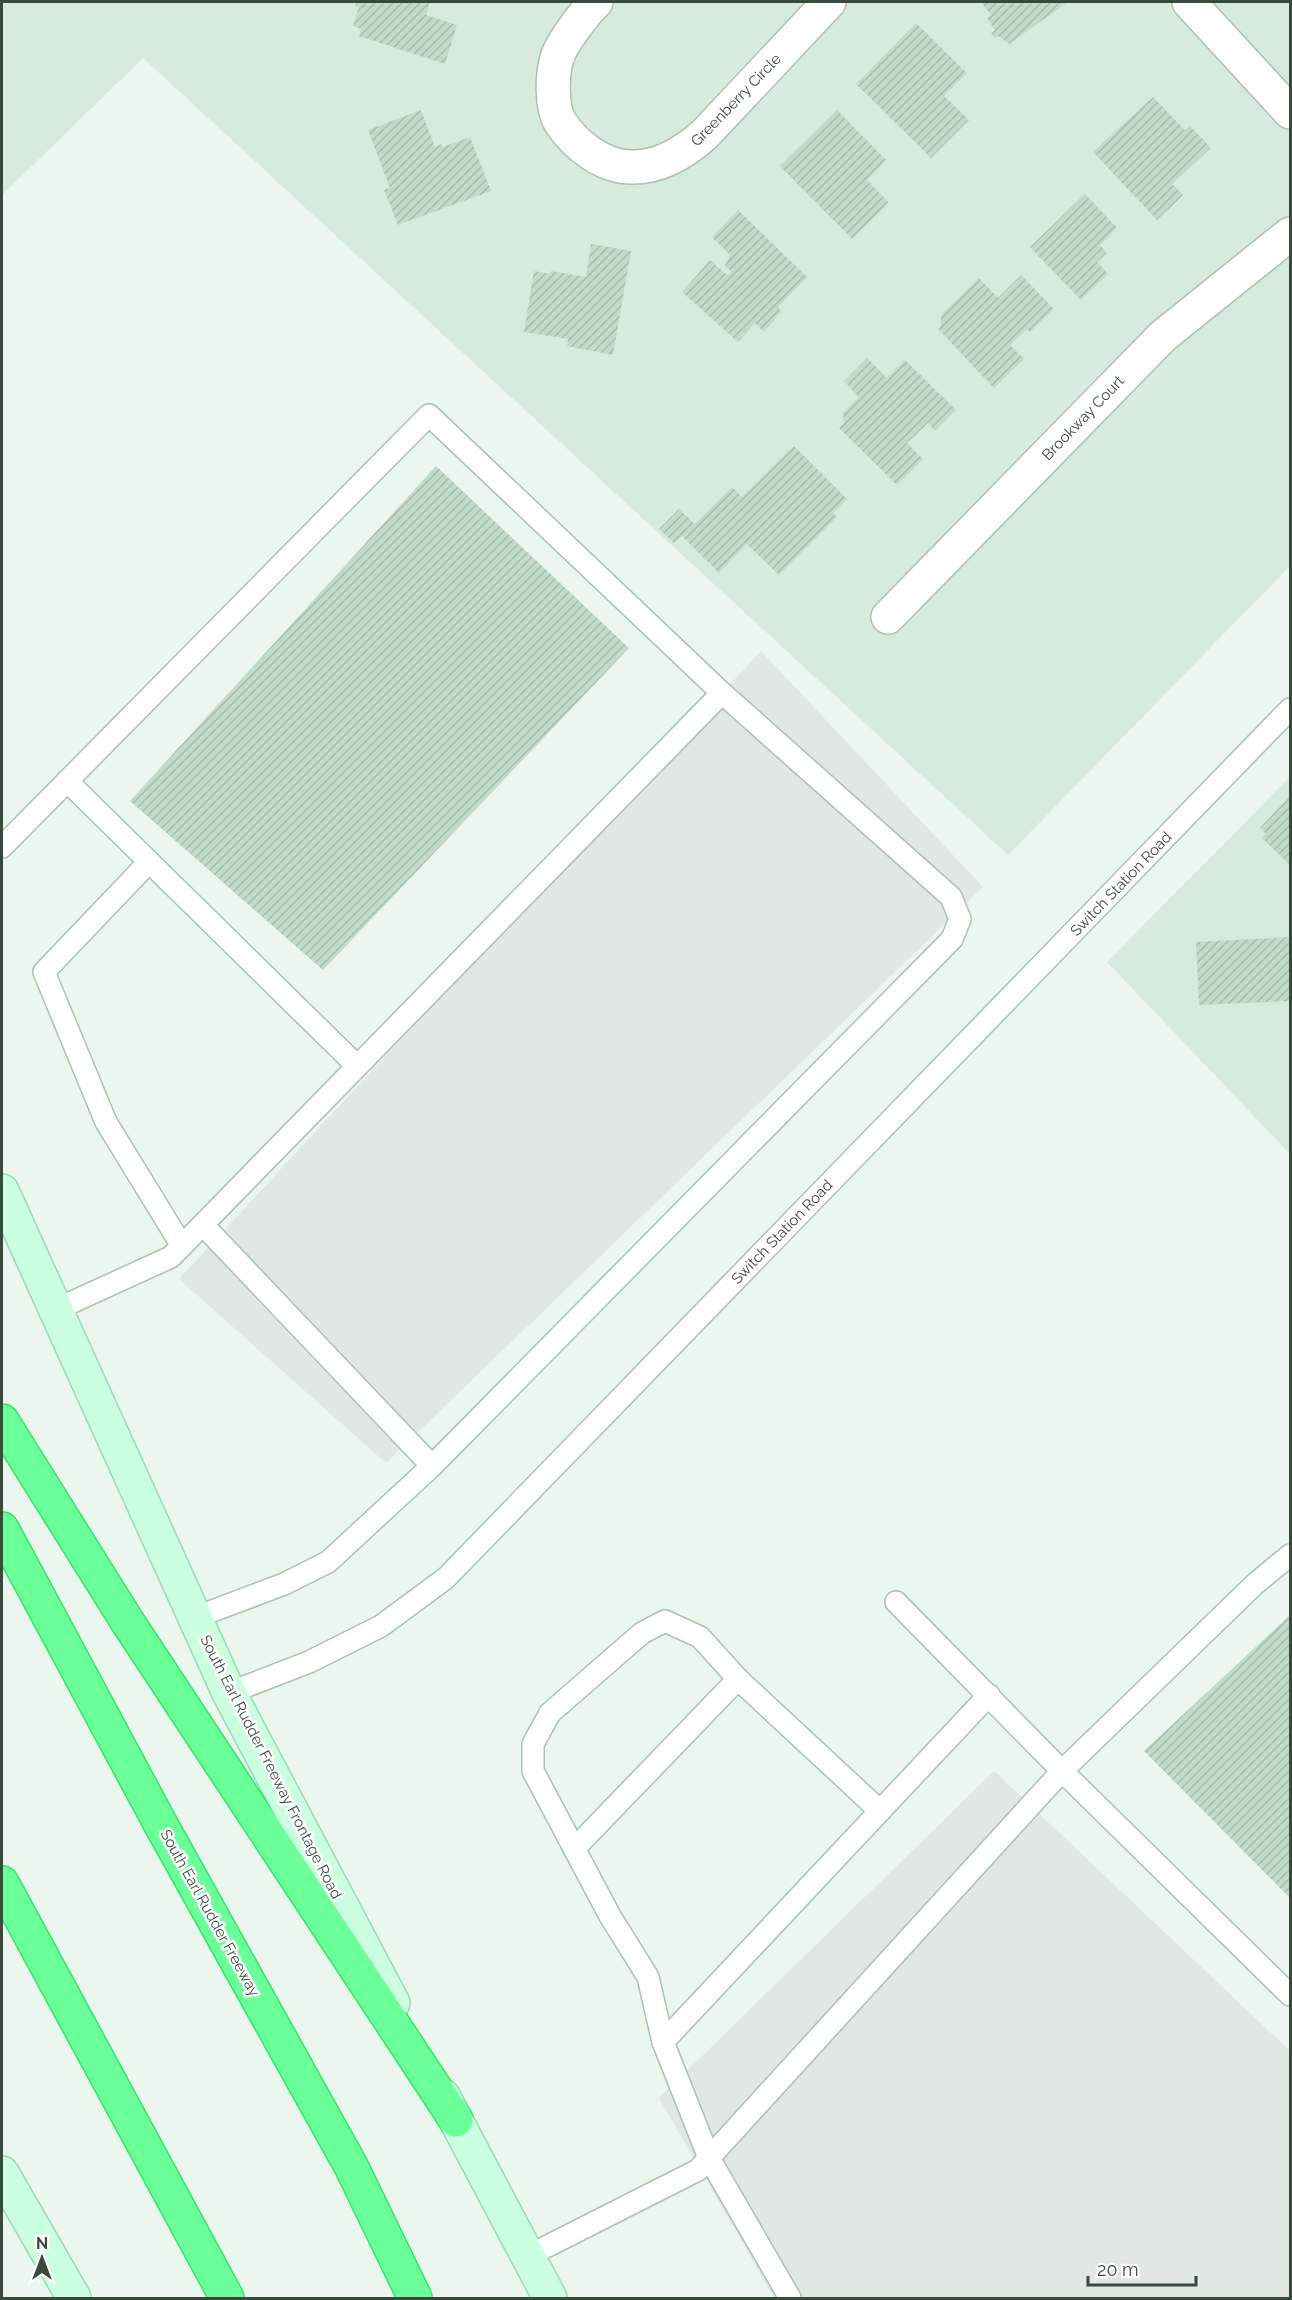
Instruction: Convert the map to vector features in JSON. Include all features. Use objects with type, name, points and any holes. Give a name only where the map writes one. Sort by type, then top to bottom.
[{"type":"highway","points":[[2,1421],[127,1621],[456,2120]]},
{"type":"highway","name":"South Earl Rudder Freeway","points":[[2,1529],[160,1822],[351,2166],[415,2298]]},
{"type":"highway","points":[[2,1883],[226,2298]]},
{"type":"main road","name":"South Earl Rudder Freeway Frontage Road","points":[[2,1191],[229,1693],[550,2298]]},
{"type":"main road","points":[[2,2173],[74,2298]]},
{"type":"street","name":"Greenberry Circle","points":[[596,2],[585,12],[557,56],[552,87],[559,120],[582,148],[604,161],[632,167],[662,162],[686,151],[705,134],[829,2]]},
{"type":"street","points":[[1189,2],[1290,112]]},
{"type":"street","name":"Brookway Court","points":[[888,617],[1163,336],[1290,234]]},
{"type":"lane","points":[[2,847],[429,415],[722,693],[951,897],[960,919],[952,939],[432,1466],[328,1562],[284,1584],[194,1618]]},
{"type":"lane","points":[[55,1310],[171,1257],[722,693]]},
{"type":"lane","name":"Switch Station Road","points":[[229,1693],[309,1662],[381,1626],[446,1578],[1290,709]]},
{"type":"lane","points":[[67,781],[357,1066]]},
{"type":"lane","points":[[149,862],[44,972],[106,1122],[182,1246]]},
{"type":"lane","points":[[202,1225],[432,1466]]},
{"type":"lane","points":[[528,2256],[698,2170],[1062,1771],[1256,1584],[1290,1555]]},
{"type":"lane","points":[[896,1602],[1062,1771],[1290,1995]]},
{"type":"lane","points":[[790,2298],[709,2158],[663,2042],[648,1977],[610,1916],[533,1771],[533,1744],[550,1713],[642,1633],[665,1621],[700,1637],[738,1679],[880,1811]]},
{"type":"lane","points":[[574,1849],[738,1679]]},
{"type":"lane","points":[[663,2042],[989,1695]]},
{"type":"shaded area","points":[[2,2],[1290,2],[1290,566],[1008,855],[143,58],[2,195]]},
{"type":"shaded area","points":[[761,651],[983,887],[386,1463],[179,1279]]},
{"type":"shaded area","points":[[1290,777],[1290,1154],[1107,962]]},
{"type":"shaded area","points":[[994,1771],[1290,2051],[1290,2298],[774,2298],[659,2098]]},
{"type":"building","points":[[356,2],[430,2],[426,15],[457,25],[445,64],[359,36],[361,29],[353,26],[359,7],[355,6]]},
{"type":"building","points":[[981,2],[1068,2],[1009,44],[998,36],[995,38],[991,33],[995,30],[987,18],[991,15]]},
{"type":"building","points":[[916,23],[967,73],[944,96],[969,120],[931,158],[856,84]]},
{"type":"building","points":[[1153,97],[1185,130],[1190,126],[1211,148],[1172,184],[1183,195],[1157,220],[1093,152]]},
{"type":"building","points":[[421,110],[435,147],[441,144],[443,147],[470,137],[491,191],[398,225],[384,190],[390,188],[368,130]]},
{"type":"building","points":[[837,110],[886,160],[867,180],[889,203],[852,239],[780,166]]},
{"type":"building","points":[[1085,194],[1117,228],[1100,245],[1107,253],[1097,262],[1108,274],[1081,300],[1030,247]]},
{"type":"building","points":[[738,210],[807,277],[778,307],[781,312],[764,332],[755,323],[738,342],[682,292],[710,260],[727,275],[731,271],[725,266],[730,255],[712,237]]},
{"type":"building","points":[[591,244],[631,251],[613,355],[567,346],[568,339],[524,332],[534,271],[550,274],[551,271],[586,277]]},
{"type":"building","points":[[1021,275],[1054,309],[1030,332],[1027,329],[1010,345],[1024,359],[994,388],[938,329],[941,326],[941,315],[979,278],[998,298]]},
{"type":"building","points":[[867,358],[887,378],[905,360],[956,410],[935,431],[928,423],[907,443],[923,459],[897,485],[839,428],[844,423],[843,413],[859,397],[844,381]]},
{"type":"building","points":[[794,446],[847,499],[833,513],[837,517],[779,575],[747,544],[719,573],[682,536],[674,543],[659,529],[679,509],[695,524],[732,487],[742,497]]},
{"type":"building","points":[[436,466],[629,648],[323,970],[130,801]]},
{"type":"building","points":[[1290,796],[1290,865],[1262,838],[1266,834],[1260,828]]},
{"type":"building","points":[[1290,937],[1290,1001],[1199,1005],[1196,942]]},
{"type":"building","points":[[1290,1615],[1290,1898],[1144,1751]]}]
